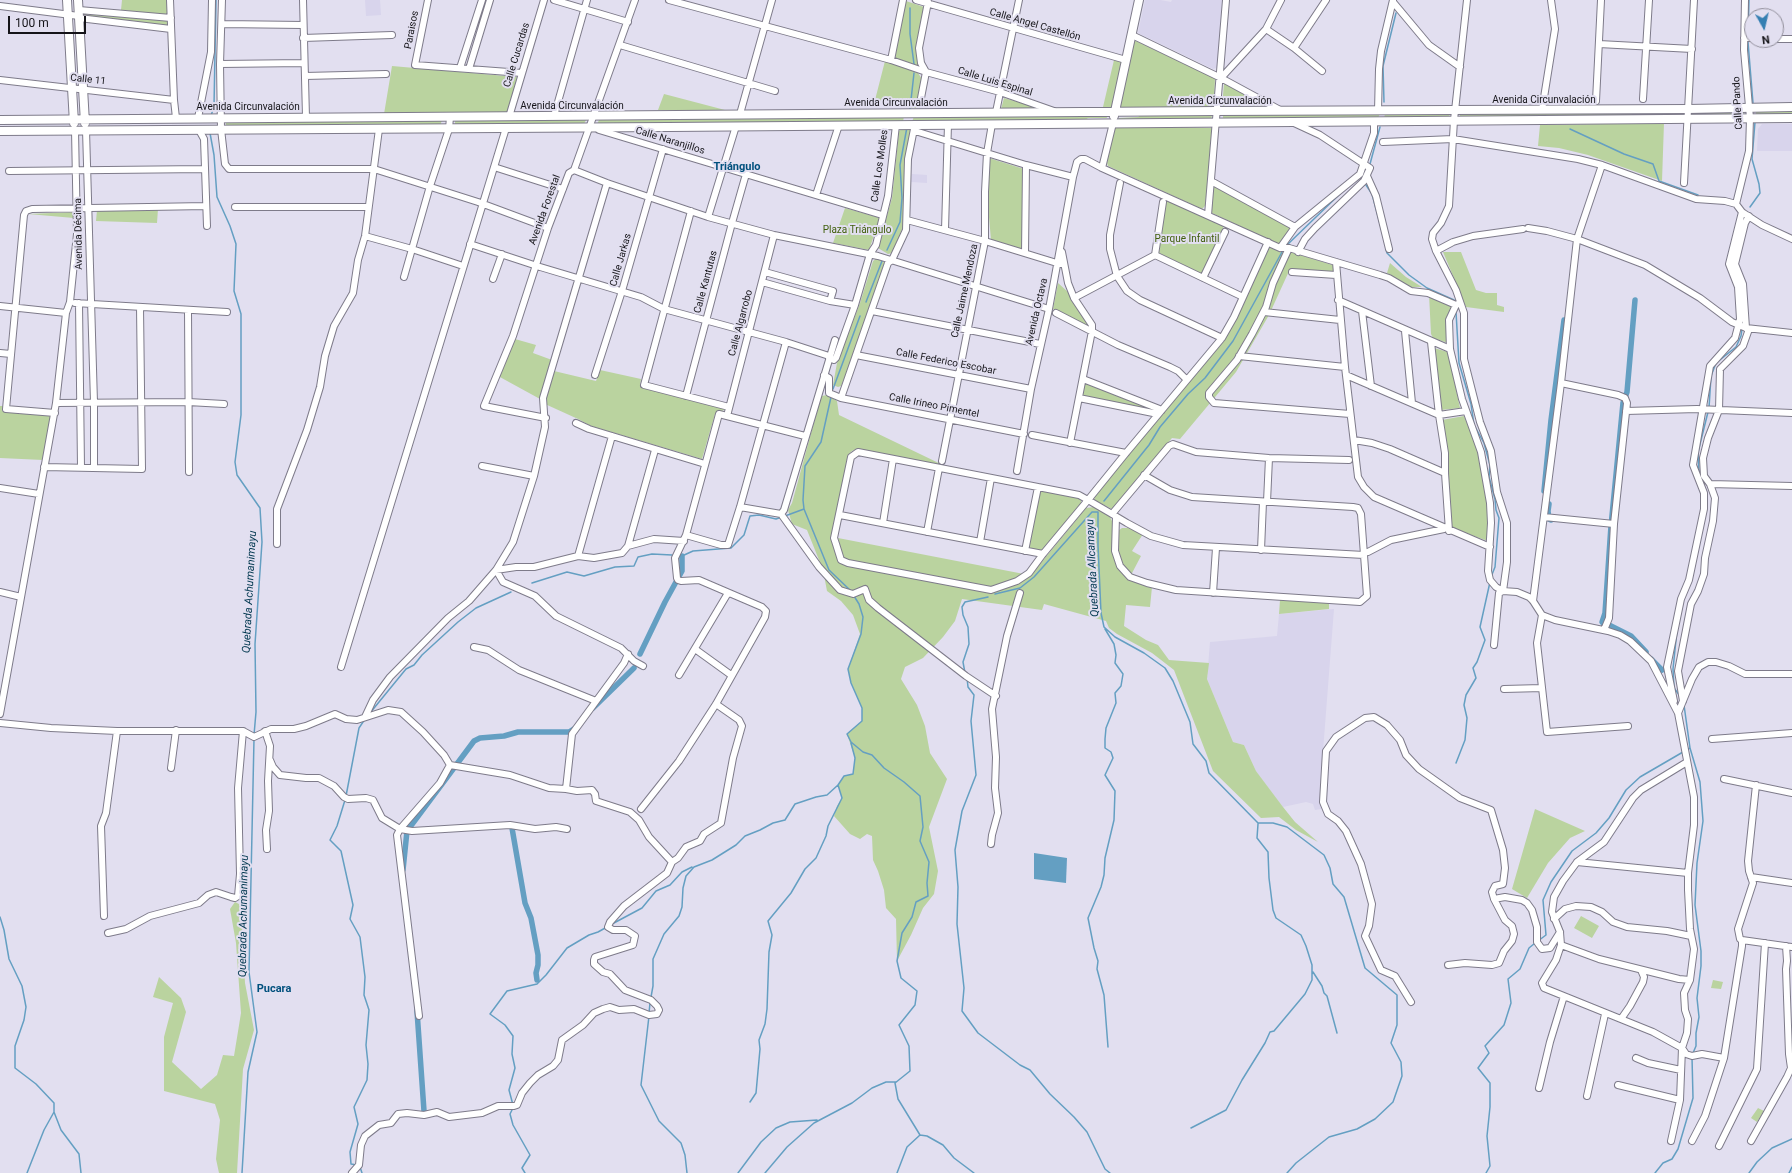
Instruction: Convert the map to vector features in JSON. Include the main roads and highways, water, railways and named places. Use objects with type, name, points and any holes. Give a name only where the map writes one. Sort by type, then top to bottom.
[{"type":"main road","name":"Avenida Décima","points":[[67,0],[75,130]]},
{"type":"main road","name":"Avenida Décima","points":[[78,0],[84,90],[84,119],[86,130]]},
{"type":"main road","points":[[1113,123],[1139,0]]},
{"type":"main road","name":"Avenida Circunvalación","points":[[0,120],[217,117],[509,117],[594,115],[1542,110],[1792,107]]},
{"type":"main road","name":"Avenida Circunvalación","points":[[0,131],[449,129],[839,125],[914,126],[948,124],[1374,122],[1454,120],[1688,120],[1792,118]]},
{"type":"water","points":[[1034,853],[1067,858],[1066,883],[1034,879]]},
{"type":"waterway","name":"Quebrada Achumanimayu","points":[[211,116],[214,106],[216,0]]},
{"type":"waterway","points":[[1749,0],[1749,8]]},
{"type":"waterway","points":[[910,8],[910,34],[914,64]]},
{"type":"waterway","name":"Quebrada Allcamayu","points":[[1384,102],[1383,66],[1396,13]]},
{"type":"waterway","points":[[1748,48],[1753,103]]},
{"type":"waterway","points":[[910,109],[914,73]]},
{"type":"waterway","points":[[1750,207],[1760,193],[1752,159],[1755,122]]},
{"type":"waterway","points":[[887,250],[900,222],[902,198],[900,165],[907,127]]},
{"type":"waterway","name":"Quebrada Allcamayu","points":[[1370,164],[1380,127]]},
{"type":"waterway","points":[[1570,129],[1624,154],[1653,164],[1659,181],[1698,195]]},
{"type":"waterway","name":"Quebrada Achumanimayu","points":[[210,133],[214,155],[217,197],[236,244],[234,291],[241,314],[241,415],[235,462],[237,475],[260,508],[262,542],[255,644],[256,712],[254,735]]},
{"type":"waterway","points":[[1366,185],[1372,194],[1382,231]]},
{"type":"waterway","name":"Quebrada Allcamayu","points":[[1288,244],[1343,191]]},
{"type":"waterway","points":[[1386,249],[1387,253],[1409,275],[1427,288],[1454,300],[1455,303]]},
{"type":"waterway","name":"Quebrada Allcamayu","points":[[1104,501],[1149,445],[1160,427],[1188,394],[1205,378],[1233,341],[1282,252]]},
{"type":"waterway","points":[[866,302],[882,261]]},
{"type":"waterway","points":[[1603,623],[1623,403],[1627,392],[1635,300]]},
{"type":"waterway","points":[[1456,312],[1459,363],[1471,404],[1474,425],[1484,443],[1490,465],[1489,477],[1499,518],[1495,567],[1491,577]]},
{"type":"waterway","points":[[833,389],[860,316]]},
{"type":"waterway","points":[[1544,491],[1551,420],[1564,320]]},
{"type":"waterway","points":[[1709,408],[1711,376],[1716,363],[1736,347],[1741,336],[1742,329]]},
{"type":"waterway","points":[[831,397],[821,442],[805,466],[803,500],[804,509],[829,570],[851,591]]},
{"type":"waterway","points":[[1699,473],[1698,452],[1708,412]]},
{"type":"waterway","points":[[1706,491],[1707,507]]},
{"type":"waterway","points":[[1549,504],[1548,511],[1549,519],[1551,520]]},
{"type":"waterway","points":[[785,516],[804,509]]},
{"type":"waterway","name":"Quebrada Allcamayu","points":[[995,594],[1020,588],[1034,577],[1092,512],[1098,512],[1101,613],[1104,627],[1115,637],[1144,653],[1165,668],[1173,681],[1190,722],[1193,744],[1206,761],[1209,773],[1258,823],[1273,823],[1287,827],[1324,855],[1330,868],[1333,884],[1344,897],[1365,968],[1397,995],[1397,1025],[1391,1043],[1401,1062],[1402,1076],[1393,1102],[1375,1119],[1357,1129],[1329,1137],[1296,1163],[1287,1173]]},
{"type":"waterway","points":[[682,556],[693,551],[731,548],[744,535],[750,516],[759,515],[776,519],[782,517]]},
{"type":"waterway","points":[[532,583],[567,572],[584,576],[615,567],[634,566],[638,557],[652,554],[672,555]]},
{"type":"waterway","points":[[640,654],[682,571],[682,556]]},
{"type":"waterway","points":[[1456,763],[1465,740],[1467,718],[1464,705],[1466,695],[1476,678],[1473,668],[1477,662],[1485,640],[1480,627],[1490,582]]},
{"type":"waterway","points":[[370,713],[406,669],[414,665],[422,655],[458,622],[476,608],[511,592]]},
{"type":"waterway","points":[[854,596],[859,604],[863,617],[861,634],[848,669],[851,683],[862,708],[862,721],[847,734],[851,742],[863,752],[872,755],[884,768],[904,782],[920,796],[923,827],[920,841],[929,862],[927,883],[928,896],[916,902],[912,917],[902,933],[897,961],[901,978],[917,991],[915,1005],[899,1025],[909,1046],[910,1071],[895,1083],[898,1099],[920,1135],[907,1147],[897,1173]]},
{"type":"waterway","points":[[965,673],[963,662],[969,644],[968,627],[963,615],[962,607],[965,602],[988,597]]},
{"type":"waterway","points":[[1609,625],[1631,636],[1646,652]]},
{"type":"waterway","points":[[1105,629],[1114,644],[1116,655],[1115,663],[1123,674],[1121,686],[1115,693],[1116,703],[1106,728],[1105,739],[1105,748],[1111,752],[1113,758],[1105,775],[1115,791],[1114,820],[1105,858],[1104,875],[1101,887],[1088,918],[1098,961],[1097,969],[1104,995],[1108,1047]]},
{"type":"waterway","points":[[1677,630],[1673,669],[1674,688],[1680,696]]},
{"type":"waterway","points":[[1651,659],[1662,670]]},
{"type":"waterway","points":[[593,708],[634,668]]},
{"type":"waterway","points":[[967,678],[968,687],[974,695],[971,721],[976,775],[962,811],[955,850],[958,887],[957,924],[964,988],[962,1011],[978,1033],[1020,1065],[1030,1070],[1050,1094],[1074,1117],[1087,1132],[1105,1169],[1110,1173]]},
{"type":"waterway","points":[[1684,705],[1690,748],[1688,749]]},
{"type":"waterway","points":[[346,796],[359,728],[365,719]]},
{"type":"waterway","points":[[403,870],[407,831],[474,741],[480,738],[504,736],[518,732],[569,732],[577,727]]},
{"type":"waterway","name":"Quebrada Achumanimayu","points":[[242,1173],[248,1072],[257,1032],[249,972],[254,739]]},
{"type":"waterway","points":[[651,997],[653,986],[653,959],[664,934],[679,916],[682,907],[683,888],[686,876],[694,867],[712,860],[736,845],[745,836],[773,823],[785,820],[795,804],[827,795],[838,785],[844,776],[853,774],[855,758],[851,743]]},
{"type":"waterway","points":[[1690,748],[1700,782],[1703,821],[1697,863],[1695,905],[1701,951],[1701,966],[1697,998],[1699,1017],[1696,1033],[1696,1046],[1693,1053]]},
{"type":"waterway","points":[[1538,941],[1546,935],[1543,900],[1551,882],[1572,851],[1596,833],[1609,818],[1626,790],[1640,777],[1683,752]]},
{"type":"waterway","points":[[750,1102],[756,1093],[760,1049],[759,1040],[765,1024],[767,1009],[769,952],[772,935],[768,921],[791,893],[805,869],[816,858],[826,836],[828,826],[842,798],[838,785]]},
{"type":"waterway","points":[[345,800],[337,826],[330,840],[341,851],[353,905],[350,919],[360,937],[365,977],[364,995],[369,1010],[366,1045],[368,1064],[367,1080],[354,1107],[358,1124],[350,1152],[351,1164],[357,1165]]},
{"type":"waterway","points":[[1191,1128],[1226,1110],[1270,1032],[1274,1031],[1305,994],[1312,980],[1312,965],[1301,935],[1276,918],[1273,910],[1269,878],[1268,852],[1257,838],[1258,824]]},
{"type":"waterway","points":[[512,828],[525,903],[531,918],[538,955],[536,973],[537,980]]},
{"type":"waterway","points":[[612,924],[642,908],[656,891],[670,885],[682,872],[692,867]]},
{"type":"waterway","points":[[0,917],[9,959],[22,986],[26,1007],[24,1020],[15,1046],[15,1068],[36,1084],[54,1103],[54,1112],[61,1130],[79,1154],[81,1173]]},
{"type":"waterway","points":[[513,1105],[509,1090],[515,1068],[512,1054],[513,1036],[505,1025],[490,1014],[507,991],[537,984],[567,948],[589,935],[607,927]]},
{"type":"waterway","points":[[1486,1173],[1490,1166],[1487,1136],[1490,1107],[1490,1083],[1478,1068],[1489,1053],[1485,1046],[1504,1025],[1511,1003],[1508,979],[1520,969],[1529,948],[1535,943]]},
{"type":"waterway","points":[[1313,972],[1327,996],[1337,1033]]},
{"type":"waterway","points":[[649,1013],[650,1003]]},
{"type":"waterway","points":[[417,1011],[424,1111]]},
{"type":"waterway","points":[[649,1016],[641,1085],[659,1121],[681,1143],[685,1155],[687,1173]]},
{"type":"waterway","points":[[1655,1173],[1663,1163],[1672,1159],[1678,1149],[1693,1098],[1692,1057]]},
{"type":"waterway","points":[[765,1173],[787,1147],[814,1123],[852,1103],[872,1088],[886,1082],[896,1082]]},
{"type":"waterway","points":[[513,1108],[510,1114],[513,1125],[530,1155],[522,1168],[525,1173]]},
{"type":"waterway","points":[[27,1173],[44,1130],[54,1112]]},
{"type":"waterway","points":[[738,1173],[761,1142],[776,1128],[790,1122],[817,1120]]},
{"type":"waterway","points":[[920,1135],[927,1136],[943,1145],[954,1158],[974,1173]]},
{"type":"waterway","points":[[1749,1173],[1757,1162],[1772,1148],[1792,1139]]},
{"type":"waterway","points":[[360,1167],[362,1173]]},
{"type":"waterway","points":[[1789,1173],[1792,1167]]},
{"type":"district","name":"Triángulo","points":[[737,167]]},
{"type":"district","name":"Pucara","points":[[274,989]]},
{"type":"park label","name":"Plaza Triángulo","points":[[857,230]]},
{"type":"park label","name":"Parque Infantil","points":[[1187,239]]}]
